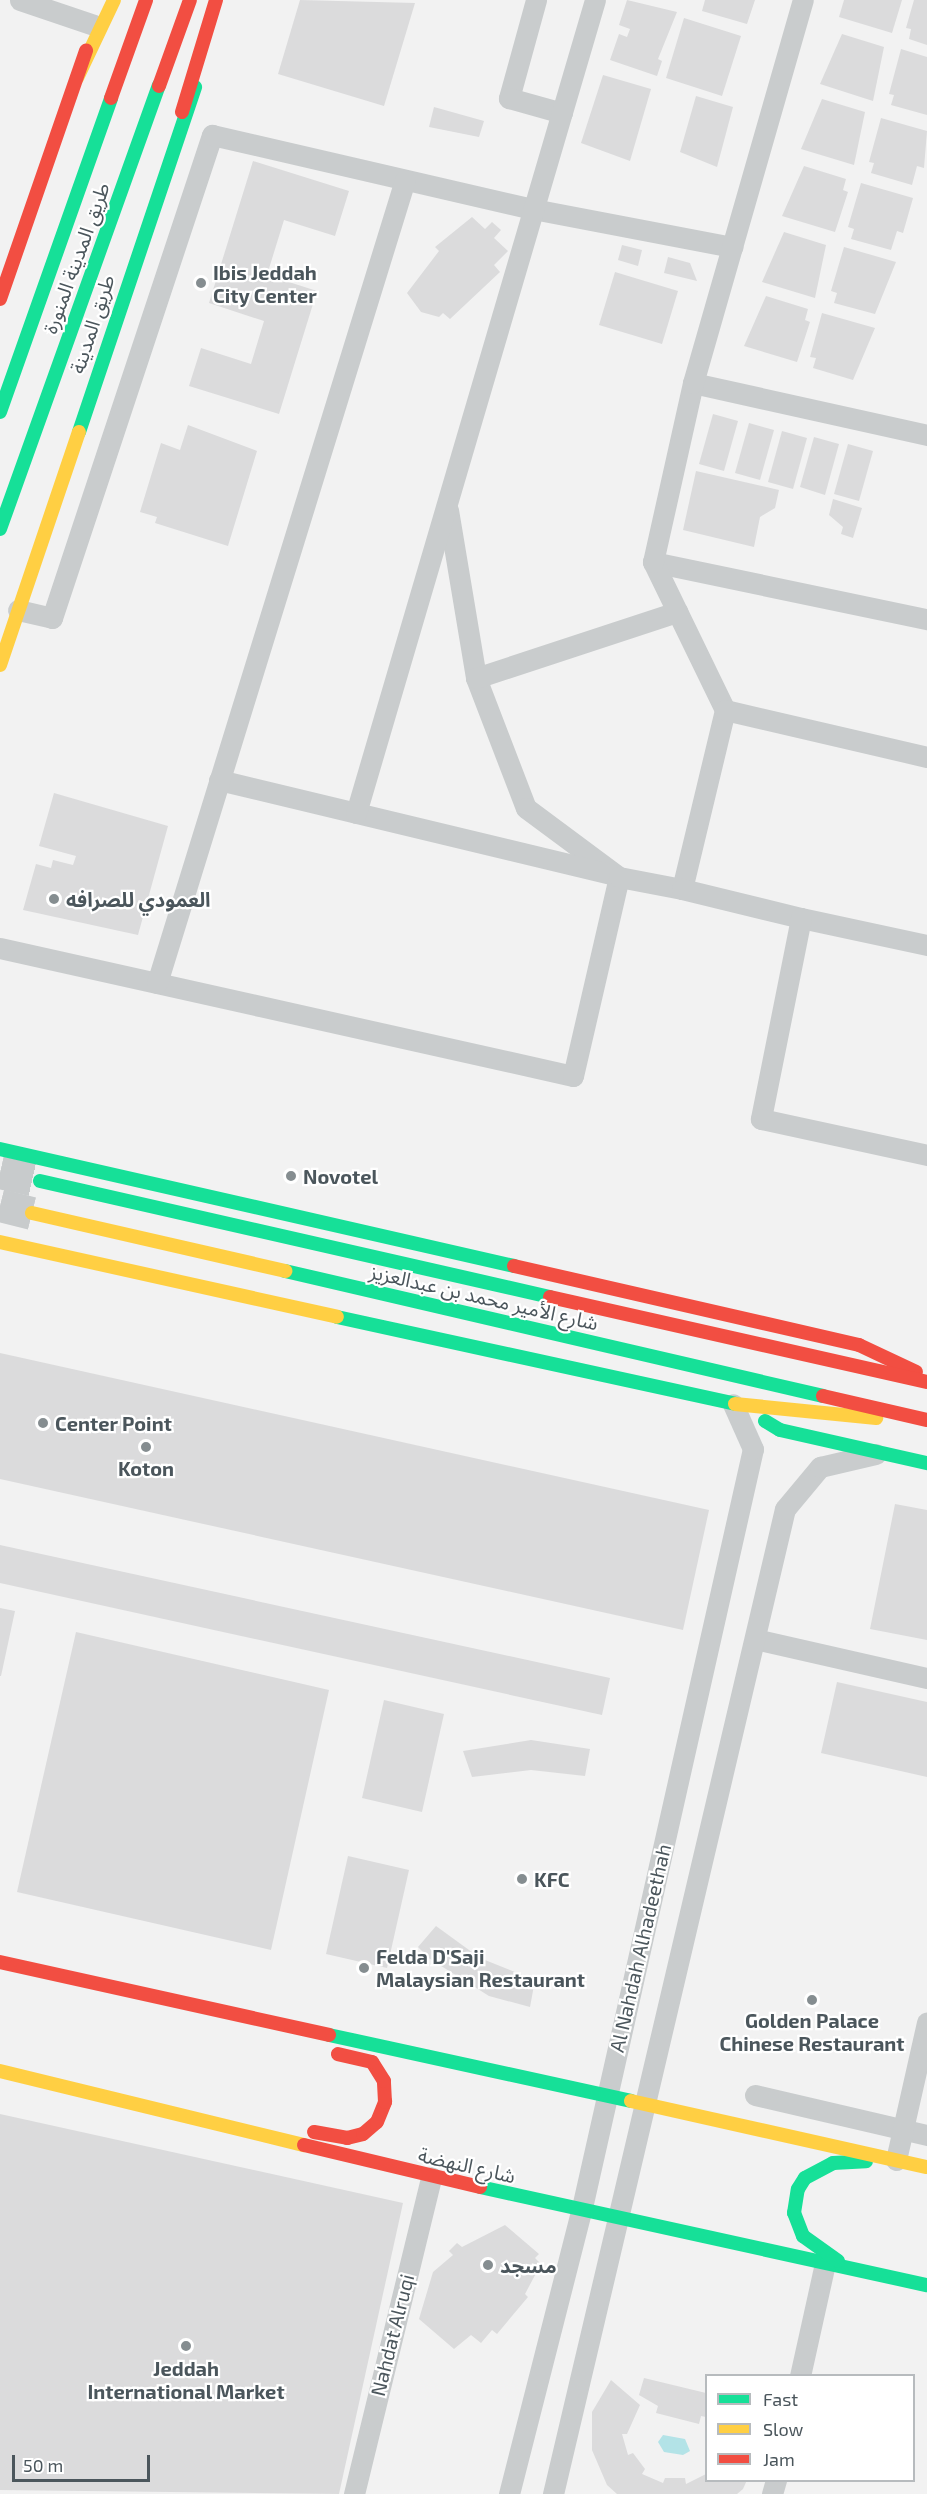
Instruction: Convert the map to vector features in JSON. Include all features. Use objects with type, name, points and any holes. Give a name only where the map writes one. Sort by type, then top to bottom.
[{"type":"main road","points":[[0,299],[103,0]]},
{"type":"main road","points":[[77,78],[114,0]]},
{"type":"main road","name":"طريق المدينة المنورة","points":[[0,412],[146,0]]},
{"type":"main road","name":"طريق المدينة المنورة","points":[[0,529],[190,0]]},
{"type":"main road","points":[[183,112],[216,0]]},
{"type":"main road","name":"طريق المدينة","points":[[0,665],[183,112],[232,0]]},
{"type":"main road","points":[[2,1151],[859,1345],[927,1377]]},
{"type":"main road","name":"شارع الأمير محمد بن عبدالعزيز","points":[[40,1181],[927,1382]]},
{"type":"main road","name":"شارع الأمير محمد بن عبدالعزيز","points":[[32,1213],[927,1421]]},
{"type":"main road","points":[[0,1238],[15,1246]]},
{"type":"main road","points":[[0,1242],[733,1404],[927,1421]]},
{"type":"main road","points":[[733,1404],[780,1430],[927,1463]]},
{"type":"main road","points":[[3,1963],[607,2096],[645,2114],[927,2167]]},
{"type":"main road","points":[[140,2107],[184,2106],[347,2139],[377,2122],[385,2102],[384,2081],[372,2062],[251,2031],[163,1999]]},
{"type":"main road","name":"شارع النهضة","points":[[0,2071],[140,2107],[581,2212],[623,2213],[825,2263],[927,2285]]},
{"type":"main road","points":[[848,2268],[803,2236],[794,2213],[798,2189],[805,2178],[833,2163],[896,2160]]},
{"type":"street","points":[[20,0],[94,25]]},
{"type":"street","points":[[536,0],[509,98],[562,113]]},
{"type":"street","points":[[356,813],[595,0]]},
{"type":"street","points":[[682,889],[725,710],[653,562],[693,383],[803,0]]},
{"type":"street","points":[[18,610],[52,618],[212,135],[533,209],[732,247]]},
{"type":"street","points":[[157,983],[405,180]]},
{"type":"street","points":[[693,383],[927,435]]},
{"type":"street","points":[[447,504],[476,678],[526,808],[619,877]]},
{"type":"street","points":[[653,562],[927,619]]},
{"type":"street","points":[[476,678],[677,612]]},
{"type":"street","points":[[725,710],[927,757]]},
{"type":"street","points":[[219,780],[619,877],[682,889],[927,945]]},
{"type":"street","points":[[0,948],[573,1076],[619,877]]},
{"type":"street","points":[[801,918],[761,1119],[927,1155]]},
{"type":"street","name":"Al Nahdah Alhadeethah","points":[[509,2494],[581,2212],[753,1449],[733,1404]]},
{"type":"street","points":[[553,2494],[623,2213],[785,1509],[820,1467],[885,1453]]},
{"type":"street","points":[[755,1640],[927,1678]]},
{"type":"street","points":[[896,2160],[927,2022]]},
{"type":"street","points":[[755,2095],[927,2135]]},
{"type":"street","name":"Nahdat Alruqi","points":[[354,2494],[431,2177]]},
{"type":"street","points":[[800,2374],[825,2263]]},
{"type":"water","points":[[663,2435],[685,2439],[690,2451],[683,2455],[664,2452],[658,2442]]},
{"type":"building","points":[[300,0],[415,3],[384,106],[278,74]]},
{"type":"building","points":[[627,0],[677,12],[658,59],[662,61],[657,76],[610,60],[619,34],[627,37],[630,29],[619,25]]},
{"type":"building","points":[[705,0],[755,0],[747,24],[702,11]]},
{"type":"building","points":[[844,0],[902,0],[892,33],[839,17]]},
{"type":"building","points":[[914,0],[927,0],[927,45],[909,39],[911,29],[906,28]]},
{"type":"building","points":[[684,18],[741,36],[722,96],[666,78]]},
{"type":"building","points":[[842,34],[884,47],[873,101],[820,84]]},
{"type":"building","points":[[901,49],[927,57],[927,115],[891,105],[894,95],[889,94]]},
{"type":"building","points":[[603,75],[651,89],[630,161],[581,143]]},
{"type":"building","points":[[696,96],[733,107],[717,167],[680,152]]},
{"type":"building","points":[[822,99],[865,112],[854,165],[801,149]]},
{"type":"building","points":[[434,107],[484,121],[479,137],[429,127]]},
{"type":"building","points":[[881,118],[927,131],[924,168],[917,166],[912,185],[871,173],[874,163],[869,162]]},
{"type":"building","points":[[253,161],[349,191],[335,236],[284,220],[267,275],[317,291],[279,414],[189,386],[201,348],[251,364],[264,321],[209,303]]},
{"type":"building","points":[[804,166],[846,179],[843,190],[848,192],[835,232],[782,216]]},
{"type":"building","points":[[861,183],[913,198],[903,233],[897,231],[891,250],[851,239],[854,229],[848,227]]},
{"type":"building","points":[[472,217],[485,229],[492,222],[501,230],[494,238],[508,251],[494,265],[500,272],[450,319],[443,313],[439,317],[421,312],[407,293],[439,251],[435,247]]},
{"type":"building","points":[[784,232],[826,245],[815,298],[762,282]]},
{"type":"building","points":[[622,245],[642,250],[638,266],[618,260]]},
{"type":"building","points":[[844,247],[896,262],[875,314],[834,303],[837,293],[831,291]]},
{"type":"building","points":[[668,257],[690,263],[697,281],[664,273]]},
{"type":"building","points":[[615,272],[678,291],[662,344],[599,325]]},
{"type":"building","points":[[766,296],[808,309],[805,320],[810,322],[797,362],[744,346]]},
{"type":"building","points":[[822,313],[875,328],[853,380],[813,368],[816,358],[810,357]]},
{"type":"building","points":[[713,414],[738,421],[724,471],[699,464]]},
{"type":"building","points":[[749,423],[774,430],[760,480],[735,473]]},
{"type":"building","points":[[188,425],[257,451],[228,546],[155,523],[157,517],[140,512],[161,443],[180,450]]},
{"type":"building","points":[[782,431],[807,438],[793,489],[768,482]]},
{"type":"building","points":[[814,437],[839,444],[825,495],[800,487]]},
{"type":"building","points":[[848,444],[873,451],[859,501],[834,494]]},
{"type":"building","points":[[696,471],[779,490],[775,508],[760,517],[754,547],[683,530]]},
{"type":"building","points":[[833,499],[862,508],[853,538],[841,534],[843,527],[829,515]]},
{"type":"building","points":[[54,793],[168,826],[138,935],[23,910],[36,864],[51,868],[53,860],[73,865],[76,856],[39,846]]},
{"type":"building","points":[[0,1353],[709,1510],[683,1630],[0,1479]]},
{"type":"building","points":[[895,1504],[927,1510],[927,1640],[870,1629]]},
{"type":"building","points":[[0,1545],[610,1678],[602,1715],[0,1583]]},
{"type":"building","points":[[0,1608],[15,1611],[1,1676],[0,1676]]},
{"type":"building","points":[[76,1632],[329,1690],[271,1950],[17,1892]]},
{"type":"building","points":[[837,1682],[927,1702],[927,1777],[821,1753]]},
{"type":"building","points":[[384,1700],[444,1714],[422,1812],[362,1798]]},
{"type":"building","points":[[531,1740],[590,1749],[585,1776],[531,1770],[472,1777],[463,1751]]},
{"type":"building","points":[[348,1856],[409,1870],[387,1968],[326,1954]]},
{"type":"building","points":[[436,1926],[480,1958],[535,1980],[530,2007],[489,1996],[430,1959],[418,1947]]},
{"type":"building","name":"Jeddah International Market","points":[[0,2114],[403,2203],[339,2494],[0,2490]]},
{"type":"building","points":[[505,2225],[539,2254],[535,2258],[541,2264],[525,2294],[528,2297],[497,2334],[492,2330],[481,2343],[471,2335],[454,2349],[419,2319],[433,2272],[453,2255],[449,2251],[457,2243],[462,2247]]},
{"type":"building","points":[[644,2378],[705,2393],[705,2417],[701,2416],[699,2424],[656,2413],[658,2406],[639,2395]]},
{"type":"building","points":[[611,2380],[640,2405],[627,2434],[622,2434],[628,2455],[633,2453],[645,2469],[642,2474],[663,2483],[665,2478],[685,2478],[686,2484],[705,2474],[705,2482],[746,2482],[743,2489],[737,2494],[617,2494],[607,2485],[592,2450],[592,2412]]},
{"type":"tunnel","points":[[0,1172],[40,1181]]},
{"type":"tunnel","points":[[0,1205],[32,1213]]},
{"type":"traffic: fast","points":[[0,529],[159,86]]},
{"type":"traffic: fast","points":[[79,432],[195,87]]},
{"type":"traffic: fast","points":[[0,412],[111,98]]},
{"type":"traffic: fast","points":[[0,1149],[514,1266]]},
{"type":"traffic: fast","points":[[40,1181],[550,1297]]},
{"type":"traffic: fast","points":[[285,1271],[823,1396]]},
{"type":"traffic: fast","points":[[337,1317],[735,1404]]},
{"type":"traffic: fast","points":[[765,1421],[780,1430],[927,1463]]},
{"type":"traffic: fast","points":[[329,2035],[631,2101]]},
{"type":"traffic: fast","points":[[838,2261],[803,2236],[794,2213],[798,2189],[805,2178],[833,2163],[866,2161]]},
{"type":"traffic: fast","points":[[480,2187],[927,2285]]},
{"type":"traffic: slow","points":[[77,78],[114,0]]},
{"type":"traffic: slow","points":[[0,665],[79,432]]},
{"type":"traffic: slow","points":[[32,1213],[285,1271]]},
{"type":"traffic: slow","points":[[0,1242],[337,1317]]},
{"type":"traffic: slow","points":[[735,1404],[876,1418]]},
{"type":"traffic: slow","points":[[0,2071],[304,2145]]},
{"type":"traffic: slow","points":[[631,2101],[927,2167]]},
{"type":"traffic: jam","points":[[111,98],[146,0]]},
{"type":"traffic: jam","points":[[159,86],[190,0]]},
{"type":"traffic: jam","points":[[182,112],[216,0]]},
{"type":"traffic: jam","points":[[0,299],[86,50]]},
{"type":"traffic: jam","points":[[514,1266],[859,1345],[916,1372]]},
{"type":"traffic: jam","points":[[550,1297],[927,1382]]},
{"type":"traffic: jam","points":[[823,1396],[927,1420]]},
{"type":"traffic: jam","points":[[0,1962],[329,2035]]},
{"type":"traffic: jam","points":[[314,2132],[347,2138],[363,2134],[377,2122],[385,2102],[384,2081],[372,2062],[338,2054]]},
{"type":"traffic: jam","points":[[304,2145],[480,2187]]},
{"type":"place","name":"Ibis Jeddah City Center","points":[[201,283]]},
{"type":"place","name":"العمودي للصرافه","points":[[54,899]]},
{"type":"place","name":"Novotel","points":[[291,1176]]},
{"type":"place","name":"Center Point","points":[[43,1423]]},
{"type":"place","name":"Koton","points":[[146,1447]]},
{"type":"place","name":"KFC","points":[[522,1879]]},
{"type":"place","name":"Felda D'Saji Malaysian Restaurant","points":[[364,1968]]},
{"type":"place","name":"Golden Palace Chinese Restaurant","points":[[812,2000]]},
{"type":"place","name":"مسجد","points":[[488,2265]]},
{"type":"place","name":"Jeddah International Market","points":[[186,2346]]}]
